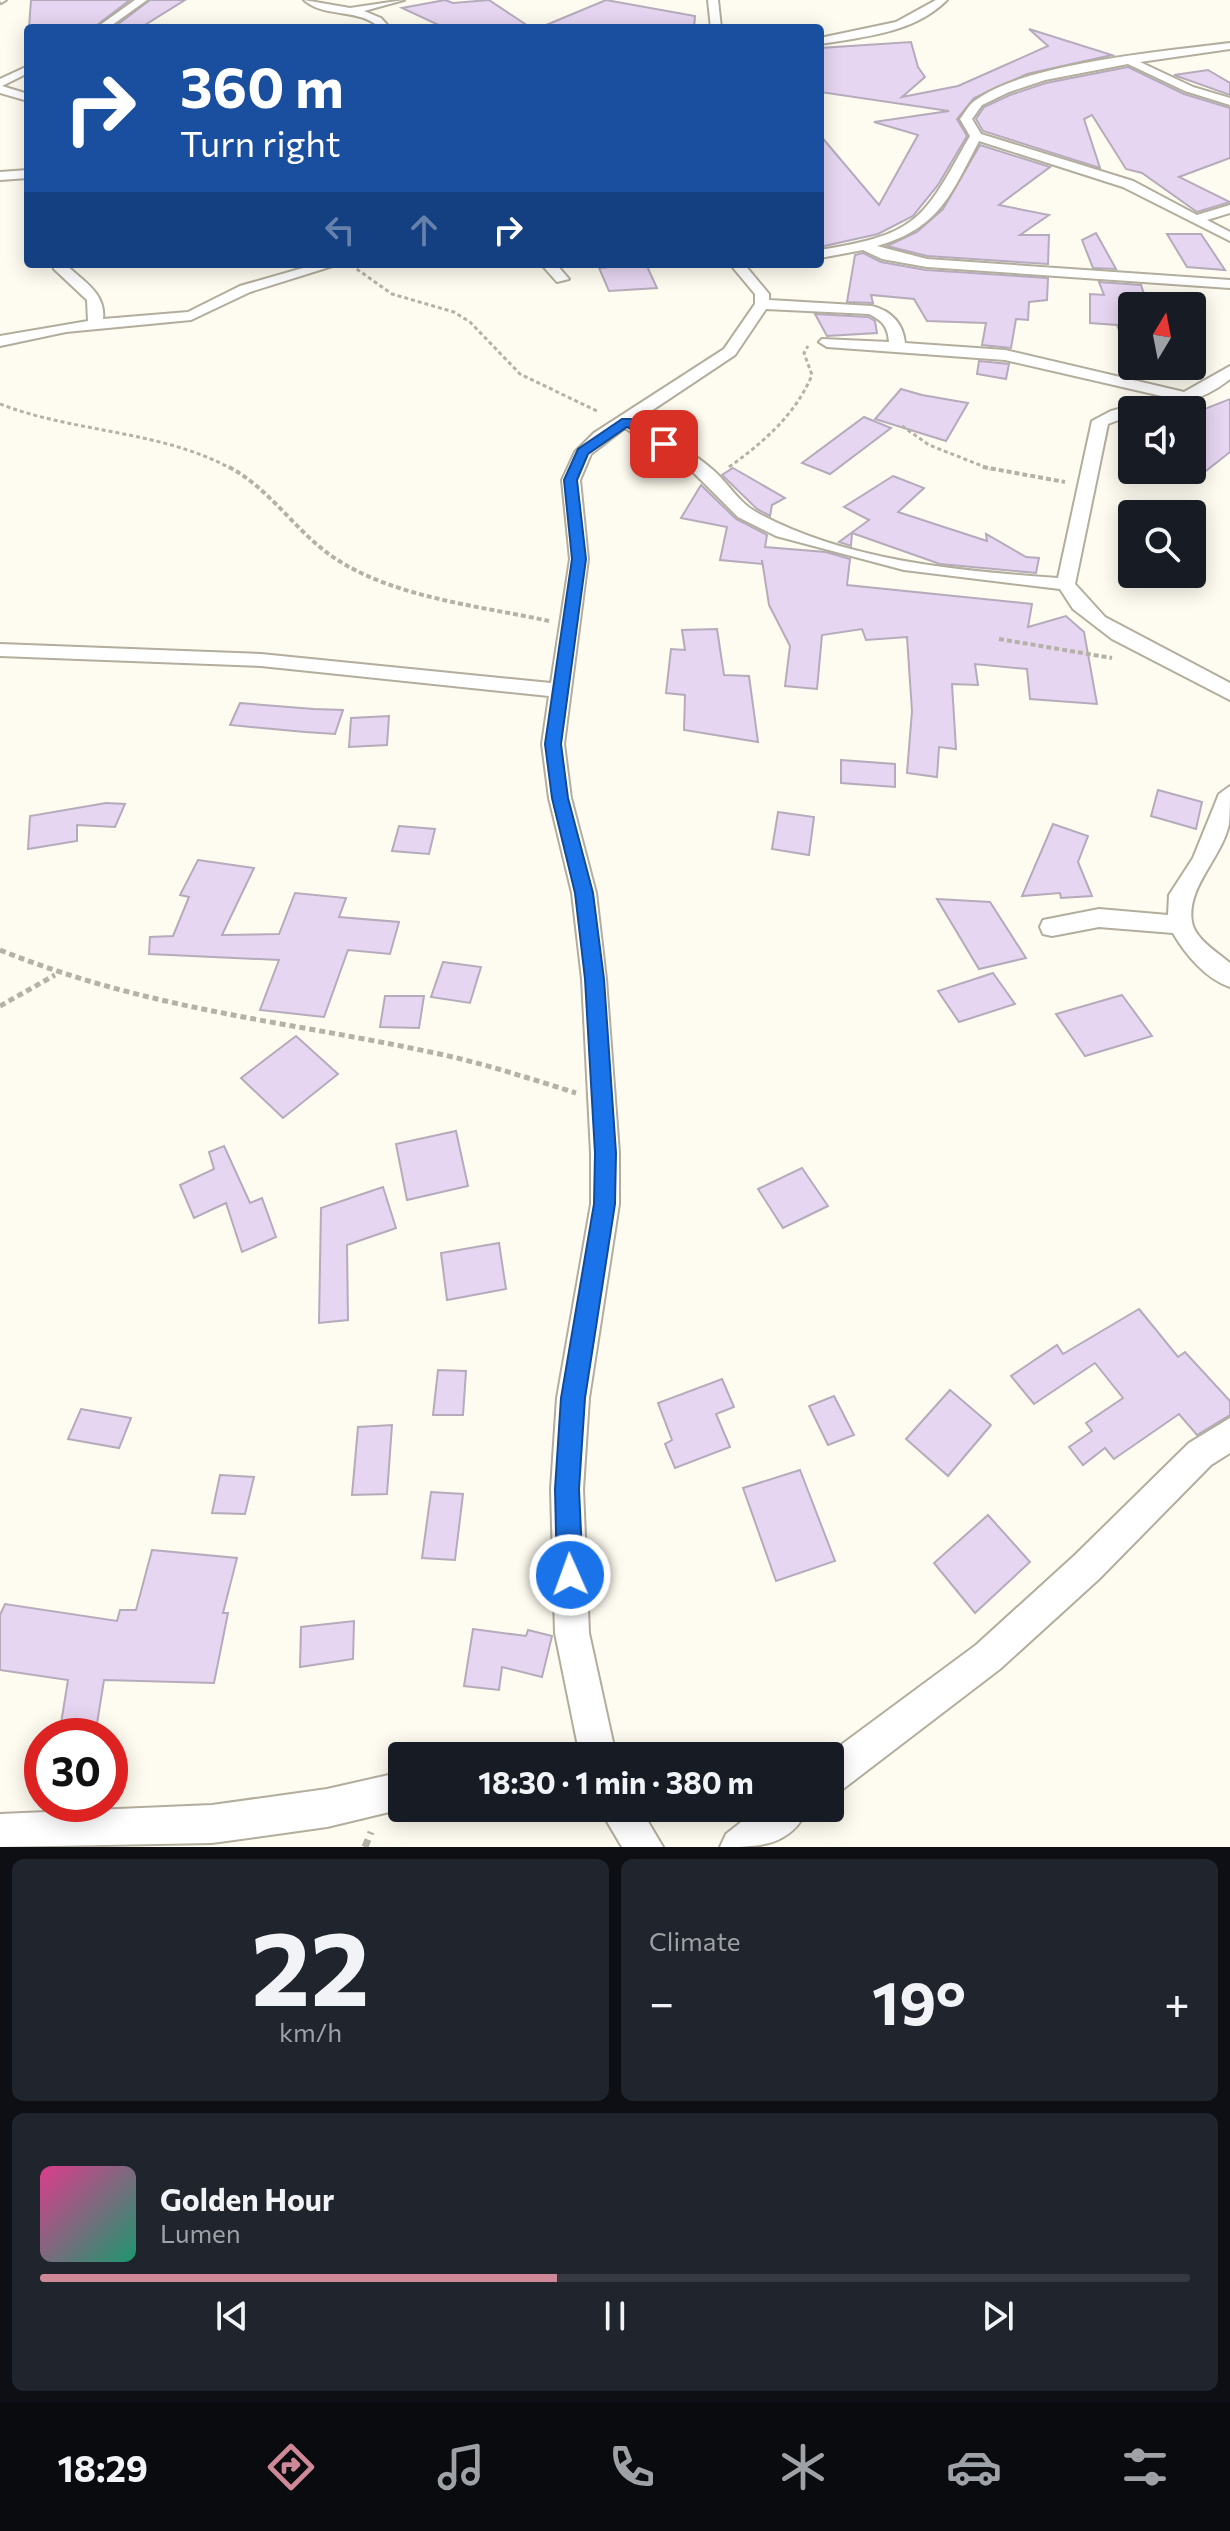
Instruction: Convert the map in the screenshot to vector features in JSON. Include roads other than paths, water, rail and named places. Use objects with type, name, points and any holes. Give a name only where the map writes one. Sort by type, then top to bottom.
[{"type":"street","points":[[107,24],[142,0]]},
{"type":"street","points":[[309,0],[325,8],[373,17],[381,24]]},
{"type":"street","points":[[349,11],[399,0]]},
{"type":"street","points":[[713,0],[716,24]]},
{"type":"street","points":[[824,40],[888,30],[911,22],[942,0]]},
{"type":"street","points":[[1230,46],[1023,81],[994,91],[968,110],[966,119],[976,136],[1128,184],[1230,237]]},
{"type":"street","points":[[1132,62],[1189,89],[1230,102]]},
{"type":"street","points":[[0,69],[14,76]]},
{"type":"street","points":[[0,83],[24,71]]},
{"type":"street","points":[[0,89],[24,97]]},
{"type":"street","points":[[824,253],[865,246],[913,226],[935,209],[976,136]]},
{"type":"street","points":[[0,176],[24,174]]},
{"type":"street","points":[[1196,219],[1230,209]]},
{"type":"street","points":[[865,246],[887,256],[927,263],[1230,286]]},
{"type":"street","points":[[61,268],[94,298],[97,305],[95,324]]},
{"type":"street","points":[[0,341],[95,324],[191,316],[245,289],[318,268]]},
{"type":"street","points":[[552,268],[562,279]]},
{"type":"street","points":[[595,1742],[572,1633],[567,1489],[573,1398],[605,1204],[604,1101],[584,893],[555,770],[553,744],[579,559],[571,480],[574,465],[583,452],[730,352],[762,304],[758,286],[745,268]]},
{"type":"street","points":[[762,304],[872,310],[886,315],[895,327],[897,346]]},
{"type":"street","points":[[827,342],[1005,355],[1179,396]]},
{"type":"street","points":[[1193,396],[1212,388],[1230,371]]},
{"type":"street","points":[[1118,412],[1100,421],[1066,584],[1073,599],[1102,625],[1207,676],[1230,693]]},
{"type":"street","points":[[624,423],[712,479],[739,510],[782,532],[889,561],[1006,580],[1066,584]]},
{"type":"street","points":[[0,650],[261,660],[561,691]]},
{"type":"street","points":[[1207,676],[1230,679]]},
{"type":"street","points":[[1230,794],[1204,860],[1181,895],[1180,925],[1193,946],[1230,977]]},
{"type":"street","points":[[1052,927],[1073,918],[1096,916],[1180,925]]},
{"type":"street","points":[[844,1765],[988,1657],[1087,1567],[1200,1454],[1230,1434]]},
{"type":"street","points":[[0,1833],[212,1824],[327,1808],[388,1794]]},
{"type":"street","points":[[627,1822],[644,1847]]},
{"type":"street","points":[[739,1847],[771,1822]]}]
